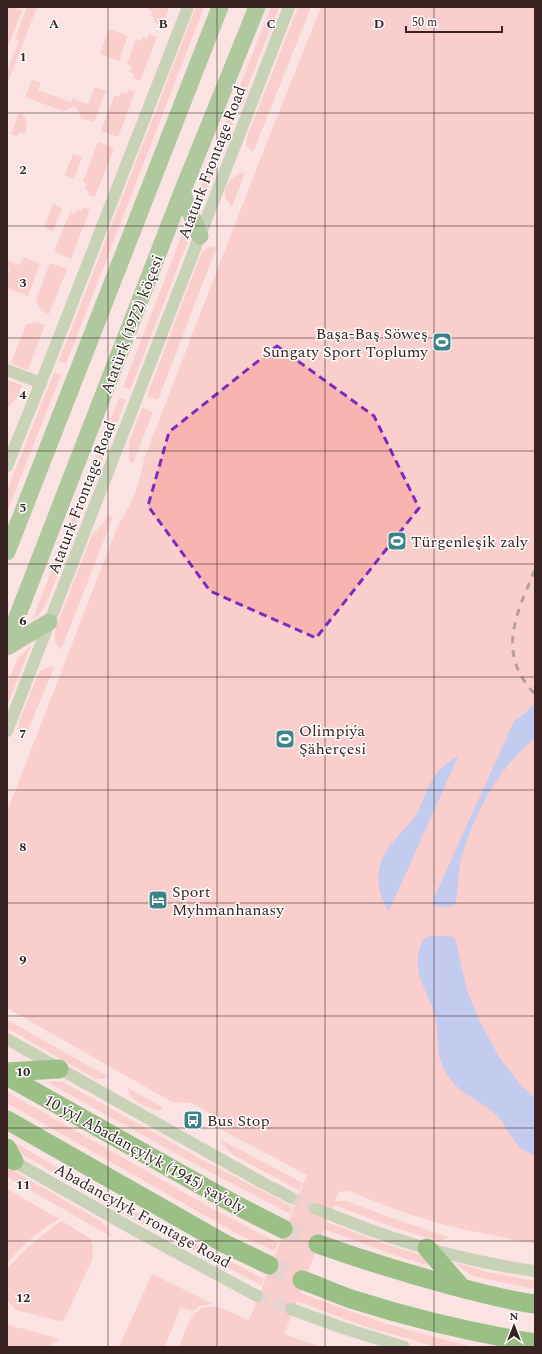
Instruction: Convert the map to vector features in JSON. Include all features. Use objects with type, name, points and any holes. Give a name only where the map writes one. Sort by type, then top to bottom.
[{"type":"main road","name":"Atatürk (1972) köçesi","points":[[7,552],[220,7]]},
{"type":"main road","name":"Atatürk (1972) köçesi","points":[[7,643],[182,192],[257,7]]},
{"type":"main road","points":[[182,192],[200,236]]},
{"type":"main road","points":[[7,647],[49,622]]},
{"type":"main road","points":[[7,1072],[59,1069]]},
{"type":"main road","name":"10 ýyl Abadançylyk (1945) şaýoly","points":[[7,1076],[236,1205],[283,1229]]},
{"type":"main road","points":[[7,1120],[225,1244],[269,1265]]},
{"type":"main road","points":[[318,1244],[384,1267],[483,1294],[535,1304]]},
{"type":"main road","points":[[427,1248],[462,1288]]},
{"type":"main road","points":[[302,1280],[349,1298],[406,1315],[482,1334],[535,1344]]},
{"type":"street","points":[[7,466],[188,7]]},
{"type":"street","name":"Ataturk Frontage Road","points":[[7,731],[289,7]]},
{"type":"street","points":[[7,370],[41,383]]},
{"type":"street","points":[[7,1039],[290,1197]]},
{"type":"street","name":"Abadancylyk Frontage Road","points":[[9,1156],[127,1226],[257,1296]]},
{"type":"street","points":[[316,1209],[388,1236],[427,1248],[490,1263],[535,1271]]},
{"type":"street","points":[[291,1309],[404,1347]]},
{"type":"highlighted area","points":[[277,346],[374,416],[419,508],[316,638],[210,591],[148,506],[169,432]]},
{"type":"shaded area","points":[[7,7],[12,7],[22,11],[7,48]]},
{"type":"shaded area","points":[[27,7],[37,7],[7,85],[7,71],[19,41],[15,39]]},
{"type":"shaded area","points":[[149,7],[169,7],[162,26],[154,22],[155,18],[151,16],[153,12],[148,10]]},
{"type":"shaded area","points":[[196,7],[204,7],[66,364],[59,361]]},
{"type":"shaded area","points":[[271,7],[279,7],[205,196],[201,198],[198,193]]},
{"type":"shaded area","points":[[298,7],[311,7],[253,152],[246,146],[247,137]]},
{"type":"shaded area","name":"Olimpiýa Şäherçesi","points":[[321,7],[535,7],[535,1244],[434,1222],[397,1210],[348,1191],[339,1192],[335,1201],[346,1201],[449,1237],[438,1241],[396,1228],[334,1205],[327,1222],[391,1246],[421,1255],[429,1265],[389,1253],[324,1229],[300,1293],[386,1324],[473,1347],[434,1346],[364,1326],[297,1301],[284,1334],[321,1347],[179,1347],[191,1319],[195,1313],[201,1309],[216,1307],[249,1320],[307,1175],[218,1128],[215,1116],[192,1103],[172,1102],[7,1008],[7,812],[118,525],[135,494],[144,459]]},
{"type":"shaded area","points":[[109,29],[128,36],[119,61],[100,54]]},
{"type":"shaded area","points":[[149,34],[157,37],[140,81],[133,78],[134,74],[130,72],[132,66],[127,64],[136,39],[141,41],[143,37],[147,39]]},
{"type":"shaded area","points":[[32,80],[41,83],[38,90],[71,102],[72,98],[88,104],[95,87],[106,91],[94,122],[81,118],[76,106],[63,111],[25,97]]},
{"type":"shaded area","points":[[129,89],[135,92],[118,137],[101,131],[115,95],[119,97],[121,92],[127,94]]},
{"type":"shaded area","points":[[19,113],[26,119],[27,128],[25,134],[19,132],[17,136],[11,134]]},
{"type":"shaded area","points":[[98,142],[114,148],[95,197],[88,195],[89,191],[85,189],[87,184],[83,182]]},
{"type":"shaded area","points":[[73,154],[82,157],[74,179],[65,175]]},
{"type":"shaded area","points":[[245,172],[232,207],[226,199],[225,190],[233,178]]},
{"type":"shaded area","points":[[53,204],[62,208],[53,231],[44,227]]},
{"type":"shaded area","points":[[83,207],[90,209],[71,259],[54,252],[70,212],[75,214],[77,210],[82,211]]},
{"type":"shaded area","points":[[183,234],[187,235],[189,238],[130,390],[123,387]]},
{"type":"shaded area","points":[[217,246],[158,400],[147,396],[201,254],[208,247]]},
{"type":"shaded area","points":[[24,257],[40,264],[28,296],[7,288],[7,276],[10,268],[7,267],[7,260],[20,265]]},
{"type":"shaded area","points":[[50,263],[67,269],[49,314],[41,311],[36,299]]},
{"type":"shaded area","points":[[37,322],[45,325],[28,370],[11,363],[26,325]]},
{"type":"shaded area","points":[[54,372],[61,375],[7,512],[7,491]]},
{"type":"shaded area","points":[[7,380],[22,385],[18,395],[7,409]]},
{"type":"shaded area","points":[[119,398],[126,400],[46,604],[34,619],[33,618]]},
{"type":"shaded area","points":[[142,408],[153,412],[133,463],[129,461],[129,442]]},
{"type":"shaded area","points":[[107,515],[113,517],[61,650],[55,643],[55,630],[92,535],[104,522]]},
{"type":"shaded area","points":[[31,645],[7,706],[7,684],[18,658]]},
{"type":"shaded area","points":[[54,667],[24,740],[19,730],[19,722],[38,674],[43,669]]},
{"type":"shaded area","points":[[7,1020],[107,1076],[104,1079],[94,1078],[7,1028]]},
{"type":"shaded area","points":[[47,1082],[63,1082],[201,1159],[293,1207],[290,1214],[197,1165]]},
{"type":"shaded area","points":[[128,1088],[162,1107],[160,1111],[140,1104],[132,1098]]},
{"type":"shaded area","points":[[7,1092],[222,1214],[278,1243],[274,1251],[234,1232],[7,1103]]},
{"type":"shaded area","points":[[221,1140],[303,1183],[299,1190],[233,1155],[220,1142]]},
{"type":"shaded area","points":[[14,1142],[134,1212],[264,1279],[261,1285],[131,1218],[23,1155]]},
{"type":"shaded area","points":[[7,1167],[97,1219],[106,1226],[112,1237],[7,1177]]},
{"type":"shaded area","points":[[7,1189],[59,1219],[31,1239],[7,1263]]},
{"type":"shaded area","points":[[62,1221],[91,1239],[93,1247],[92,1260],[63,1322],[16,1310],[7,1300],[7,1269],[33,1243]]},
{"type":"shaded area","points":[[453,1262],[487,1272],[535,1281],[535,1289],[473,1276]]},
{"type":"shaded area","points":[[152,1274],[213,1304],[199,1306],[193,1311],[180,1308],[165,1347],[119,1347]]},
{"type":"shaded area","points":[[7,1325],[60,1339],[47,1347],[7,1347]]},
{"type":"water","points":[[535,703],[535,738],[510,763],[490,791],[481,807],[467,839],[459,868],[455,905],[448,907],[434,906],[433,900],[514,721]]},
{"type":"water","points":[[458,757],[389,911],[384,903],[379,886],[378,877],[382,859],[392,843],[416,815],[436,774],[441,768]]},
{"type":"water","points":[[429,936],[450,936],[455,938],[467,990],[480,1022],[499,1057],[520,1084],[535,1098],[535,1155],[528,1153],[517,1145],[498,1117],[487,1107],[456,1086],[445,1072],[438,1049],[435,1016],[418,969],[419,949],[424,938]]},
{"type":"tunnel","points":[[290,1197],[316,1209]]},
{"type":"tunnel","points":[[283,1229],[318,1244]]},
{"type":"tunnel","points":[[269,1265],[302,1280]]},
{"type":"tunnel","points":[[257,1296],[291,1309]]},
{"type":"railway","points":[[535,570],[516,618],[513,634],[513,649],[516,664],[523,679],[535,694]]},
{"type":"place","name":"Başa-Baş Söweş Sungaty Sport Toplumy","points":[[442,342]]},
{"type":"place","name":"Türgenleşik zaly","points":[[397,541]]},
{"type":"place","name":"Olimpiýa Şäherçesi","points":[[285,739]]},
{"type":"place","name":"Sport Myhmanhanasy","points":[[158,900]]},
{"type":"place","name":"Bus Stop","points":[[193,1120]]}]
